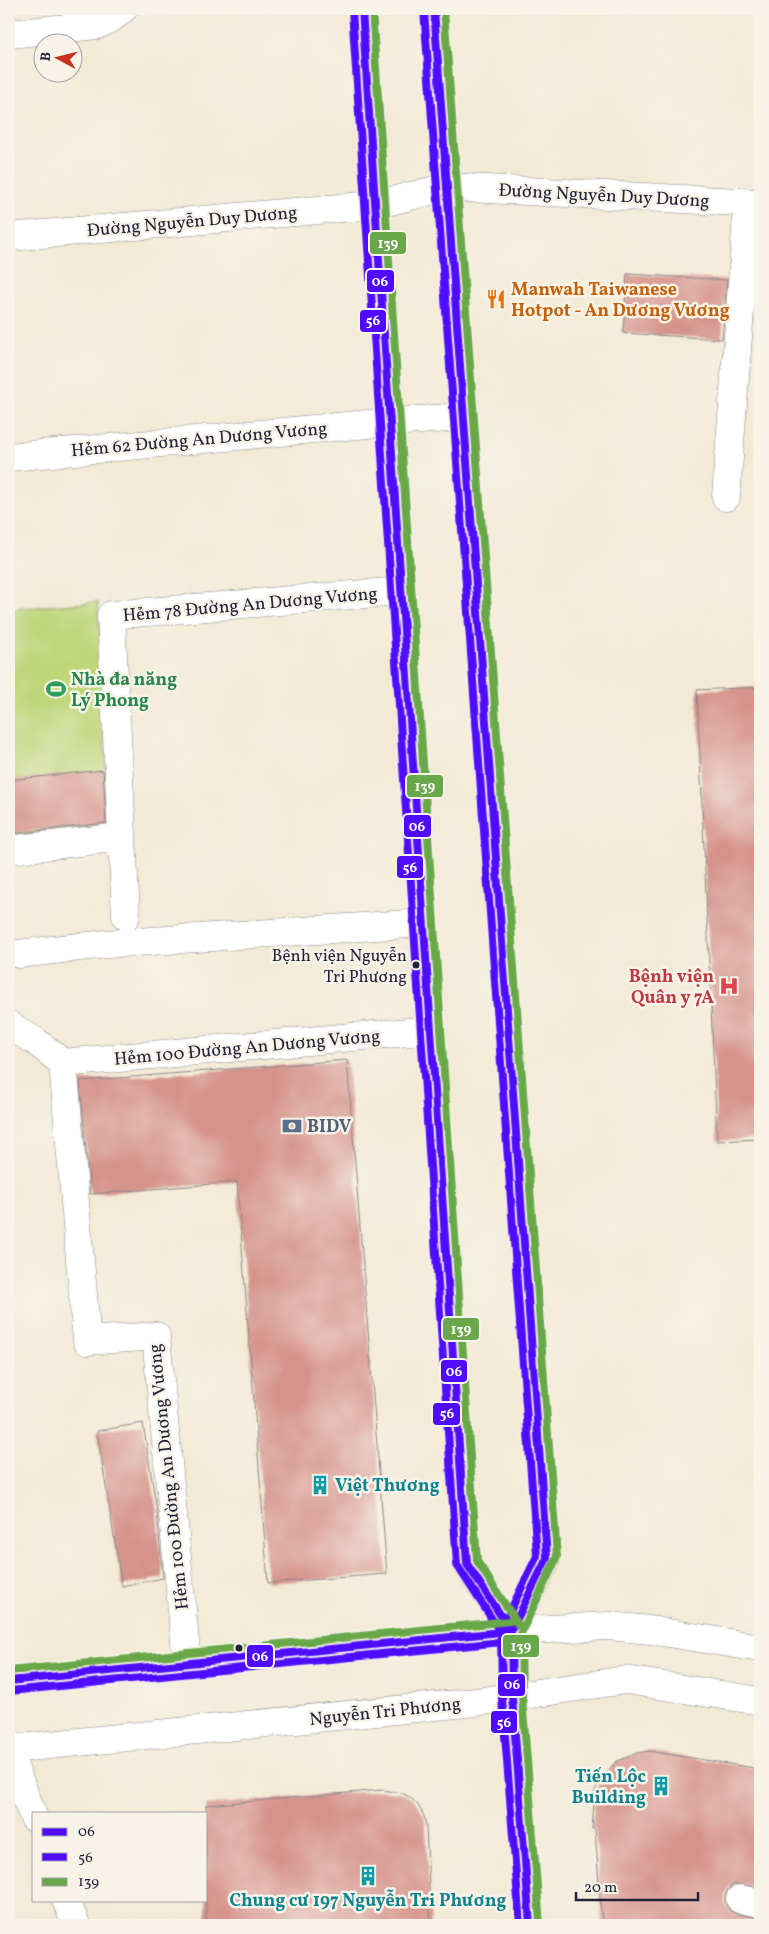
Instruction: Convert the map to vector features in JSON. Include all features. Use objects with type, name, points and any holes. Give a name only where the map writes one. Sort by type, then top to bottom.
[{"type":"main road","points":[[9,34],[97,25],[112,18],[122,9]]},
{"type":"main road","points":[[362,9],[467,1564],[511,1631]]},
{"type":"main road","points":[[434,9],[547,1558],[511,1631],[512,1697],[530,1925]]},
{"type":"main road","name":"Đường Nguyễn Duy Dương","points":[[9,237],[375,205],[447,187],[754,203]]},
{"type":"main road","points":[[726,496],[754,203]]},
{"type":"main road","name":"Hẻm 62 Đường An Dương Vương","points":[[9,457],[463,416]]},
{"type":"main road","name":"Hẻm 78 Đường An Dương Vương","points":[[126,916],[111,615],[401,591]]},
{"type":"main road","points":[[9,850],[122,836]]},
{"type":"main road","points":[[18,954],[106,944],[423,923]]},
{"type":"main road","points":[[9,1025],[35,1041],[62,1063]]},
{"type":"main road","name":"Hẻm 100 Đường An Dương Vương","points":[[187,1663],[156,1336],[87,1341],[62,1063],[431,1030]]},
{"type":"main road","points":[[9,1681],[511,1631],[609,1626],[650,1630],[760,1648]]},
{"type":"main road","name":"Nguyễn Tri Phương","points":[[9,1749],[436,1706],[626,1680],[760,1701]]},
{"type":"main road","points":[[9,1754],[32,1813]]},
{"type":"main road","points":[[67,1902],[76,1925]]},
{"type":"green space","name":"Nhà đa năng Lý Phong","points":[[98,602],[109,826],[9,837],[9,609]]},
{"type":"building","points":[[627,274],[727,280],[722,339],[623,333]]},
{"type":"building","name":"Bệnh viện Quân y 7A","points":[[760,687],[760,1139],[717,1141],[697,690]]},
{"type":"building","points":[[103,770],[106,823],[9,834],[9,780]]},
{"type":"building","points":[[347,1060],[387,1574],[268,1583],[237,1182],[90,1194],[80,1081]]},
{"type":"building","points":[[143,1423],[157,1512],[163,1578],[122,1586],[97,1431]]},
{"type":"building","points":[[649,1751],[760,1769],[760,1887],[735,1884],[728,1889],[725,1896],[725,1904],[730,1911],[737,1914],[760,1918],[760,1925],[602,1925],[595,1829],[592,1829],[595,1790],[605,1774],[616,1762],[637,1753]]},
{"type":"building","points":[[383,1790],[402,1793],[418,1805],[424,1816],[431,1925],[206,1925],[206,1902],[208,1902],[208,1812],[206,1812],[206,1805]]},
{"type":"transit line","name":"06","points":[[362,9],[467,1564],[511,1631]]},
{"type":"transit line","name":"139","points":[[372,9],[477,1561],[519,1626]]},
{"type":"transit line","name":"06","points":[[434,9],[547,1558],[511,1631],[512,1697],[530,1925]]},
{"type":"transit line","name":"139","points":[[444,9],[557,1557],[521,1633],[522,1697],[540,1924]]},
{"type":"transit line","name":"56","points":[[352,10],[457,1565],[503,1636]]},
{"type":"transit line","name":"56","points":[[424,10],[537,1556],[501,1630],[502,1698],[520,1925]]},
{"type":"transit line","name":"139","points":[[9,1671],[510,1621]]},
{"type":"transit line","name":"06","points":[[9,1681],[511,1631]]},
{"type":"transit line","name":"56","points":[[10,1691],[512,1641]]},
{"type":"place","name":"Manwah Taiwanese Hotpot - An Dương Vương","points":[[496,299]]},
{"type":"place","name":"Nhà đa năng Lý Phong","points":[[56,689]]},
{"type":"place","name":"Bệnh viện Nguyễn Tri Phương","points":[[416,965]]},
{"type":"place","name":"Bệnh viện Quân y 7A","points":[[729,986]]},
{"type":"place","name":"BIDV","points":[[292,1126]]},
{"type":"place","name":"Việt Thương","points":[[320,1485]]},
{"type":"place","name":"Tiến Lộc Building","points":[[661,1786]]},
{"type":"place","name":"Chung cư 197 Nguyễn Tri Phương","points":[[368,1876]]}]
